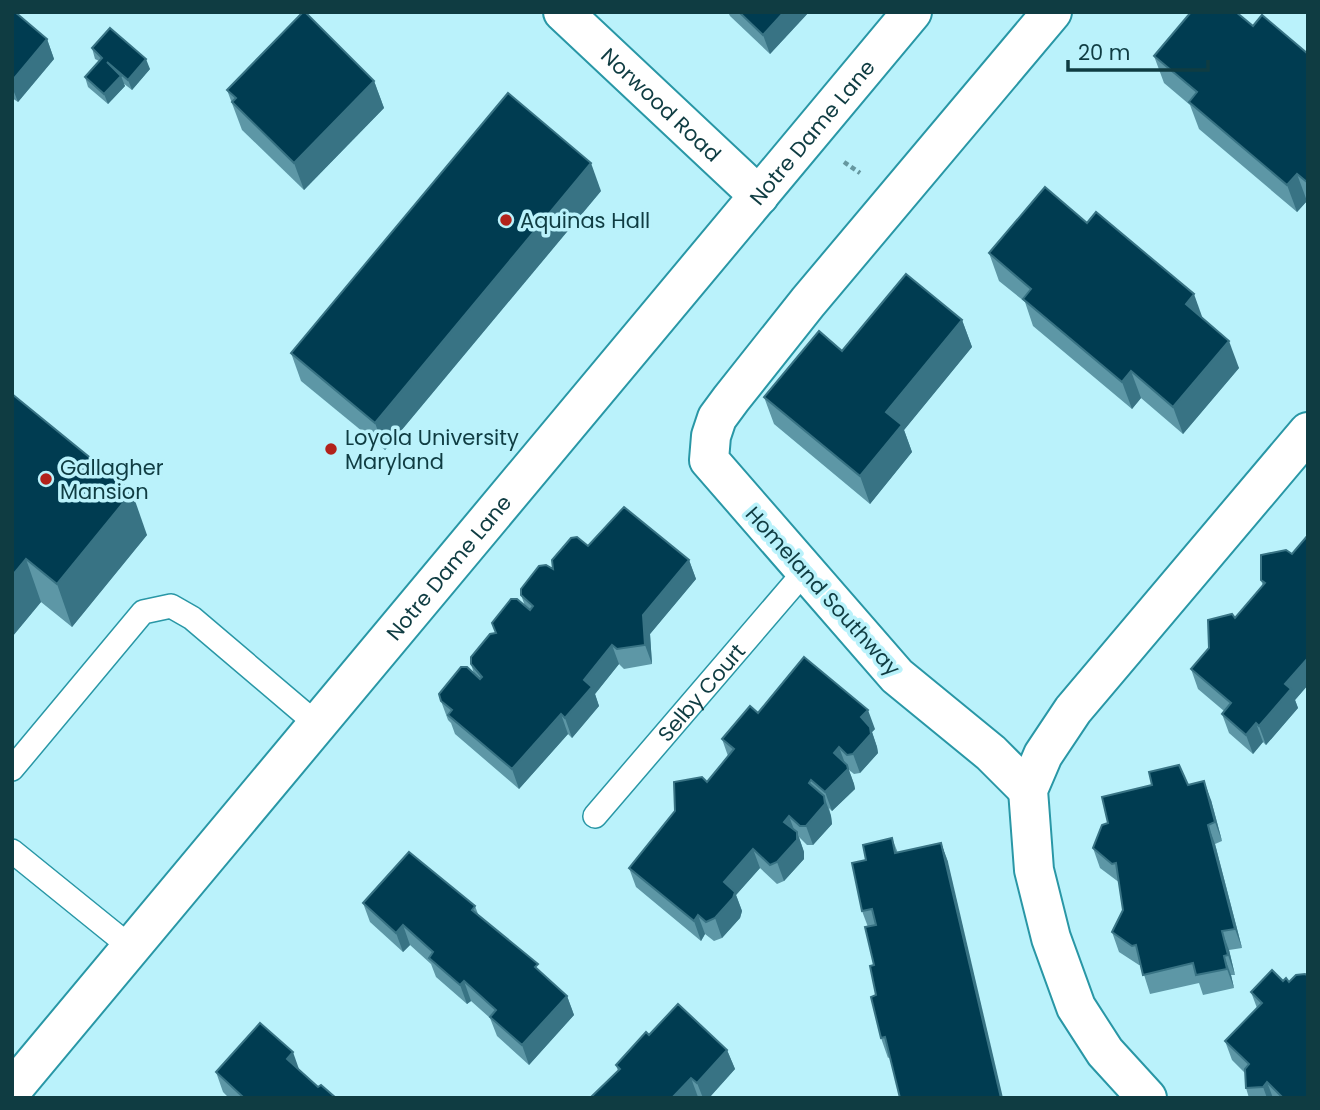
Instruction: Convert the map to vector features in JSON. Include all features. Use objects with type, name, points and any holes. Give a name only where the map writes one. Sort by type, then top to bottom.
[{"type":"street","name":"Norwood Road","points":[[564,12],[759,196]]},
{"type":"street","name":"Notre Dame Lane","points":[[12,1090],[133,949],[912,12]]},
{"type":"street","name":"Homeland Southway","points":[[1028,790],[991,753],[897,676],[709,460],[711,436],[717,418],[808,302],[1052,12]]},
{"type":"street","points":[[1147,1098],[1105,1052],[1076,1007],[1051,938],[1034,870],[1028,790],[1044,755],[1073,710],[1308,432]]},
{"type":"lane","name":"Selby Court","points":[[595,816],[806,570]]},
{"type":"lane","points":[[12,769],[143,612],[171,606],[192,618],[318,726]]},
{"type":"lane","points":[[12,851],[133,949]]},
{"type":"path","points":[[834,154],[862,175]]},
{"type":"building","points":[[12,12],[47,39],[12,81]]},
{"type":"building","points":[[303,12],[374,81],[294,163],[232,102],[236,98],[227,90]]},
{"type":"building","points":[[739,12],[784,12],[763,35]]},
{"type":"building","points":[[1191,12],[1236,12],[1253,26],[1262,15],[1308,54],[1308,183],[1297,174],[1287,185],[1189,102],[1197,92],[1154,56]]},
{"type":"building","points":[[110,28],[146,59],[128,80],[107,62],[121,76],[104,94],[85,77],[102,58],[92,48]]},
{"type":"building","points":[[508,93],[591,163],[375,423],[291,353]]},
{"type":"building","points":[[1045,187],[1087,223],[1096,212],[1194,294],[1186,304],[1229,341],[1173,407],[1131,371],[1122,382],[1023,299],[1031,289],[989,253]]},
{"type":"building","points":[[906,274],[962,320],[886,412],[902,425],[860,476],[764,397],[819,331],[842,351]]},
{"type":"building","points":[[12,394],[132,492],[57,584],[26,559],[12,576]]},
{"type":"building","points":[[624,507],[689,560],[643,615],[645,645],[617,649],[612,645],[584,680],[592,687],[565,718],[561,714],[512,769],[448,715],[452,710],[441,701],[439,694],[461,667],[467,667],[480,679],[482,677],[471,664],[471,657],[490,634],[496,633],[492,623],[511,599],[517,599],[530,610],[533,606],[521,595],[521,589],[539,566],[546,565],[553,569],[552,560],[571,538],[577,537],[588,546]]},
{"type":"building","points":[[1308,535],[1308,658],[1285,684],[1291,689],[1259,726],[1256,723],[1246,735],[1222,714],[1231,703],[1191,669],[1209,648],[1208,620],[1232,614],[1235,618],[1265,583],[1261,580],[1261,555],[1286,550],[1292,554]]},
{"type":"building","points":[[804,657],[868,710],[861,717],[870,727],[871,734],[853,754],[847,755],[839,747],[834,753],[848,769],[825,792],[811,780],[809,783],[824,796],[825,804],[806,826],[800,826],[789,816],[784,822],[797,832],[797,840],[777,862],[770,865],[753,849],[724,882],[735,892],[733,898],[715,918],[706,922],[698,915],[694,921],[629,868],[675,811],[674,782],[702,777],[707,782],[734,749],[722,739],[750,706],[758,713]]},
{"type":"building","points":[[1179,765],[1188,785],[1204,781],[1215,822],[1208,825],[1235,929],[1222,931],[1228,955],[1224,956],[1227,969],[1196,975],[1193,963],[1143,975],[1136,945],[1132,946],[1112,932],[1123,910],[1116,863],[1112,864],[1093,848],[1102,825],[1108,823],[1102,797],[1152,785],[1149,772]]},
{"type":"building","points":[[892,838],[895,853],[941,843],[1001,1098],[900,1098],[885,1037],[881,1038],[871,997],[876,995],[870,966],[874,965],[865,927],[876,925],[872,909],[862,911],[852,863],[866,860],[863,845]]},
{"type":"building","points":[[409,852],[475,906],[472,910],[538,964],[535,967],[567,996],[522,1045],[490,1017],[496,1010],[464,981],[460,985],[429,958],[433,952],[403,925],[396,933],[363,903]]},
{"type":"building","points":[[1272,970],[1283,981],[1286,978],[1289,982],[1296,975],[1308,976],[1308,1098],[1283,1098],[1267,1082],[1263,1087],[1246,1088],[1245,1069],[1249,1064],[1225,1041],[1262,1003],[1251,992]]},
{"type":"building","points":[[678,1004],[727,1050],[697,1083],[691,1078],[672,1098],[590,1098],[620,1069],[616,1065],[646,1032],[649,1035]]},
{"type":"building","points":[[260,1023],[293,1052],[287,1059],[318,1087],[321,1085],[336,1098],[244,1098],[216,1072]]},
{"type":"place","name":"Aquinas Hall","points":[[506,220]]},
{"type":"place","name":"Loyola University Maryland","points":[[331,449]]},
{"type":"place","name":"Gallagher Mansion","points":[[46,479]]}]
